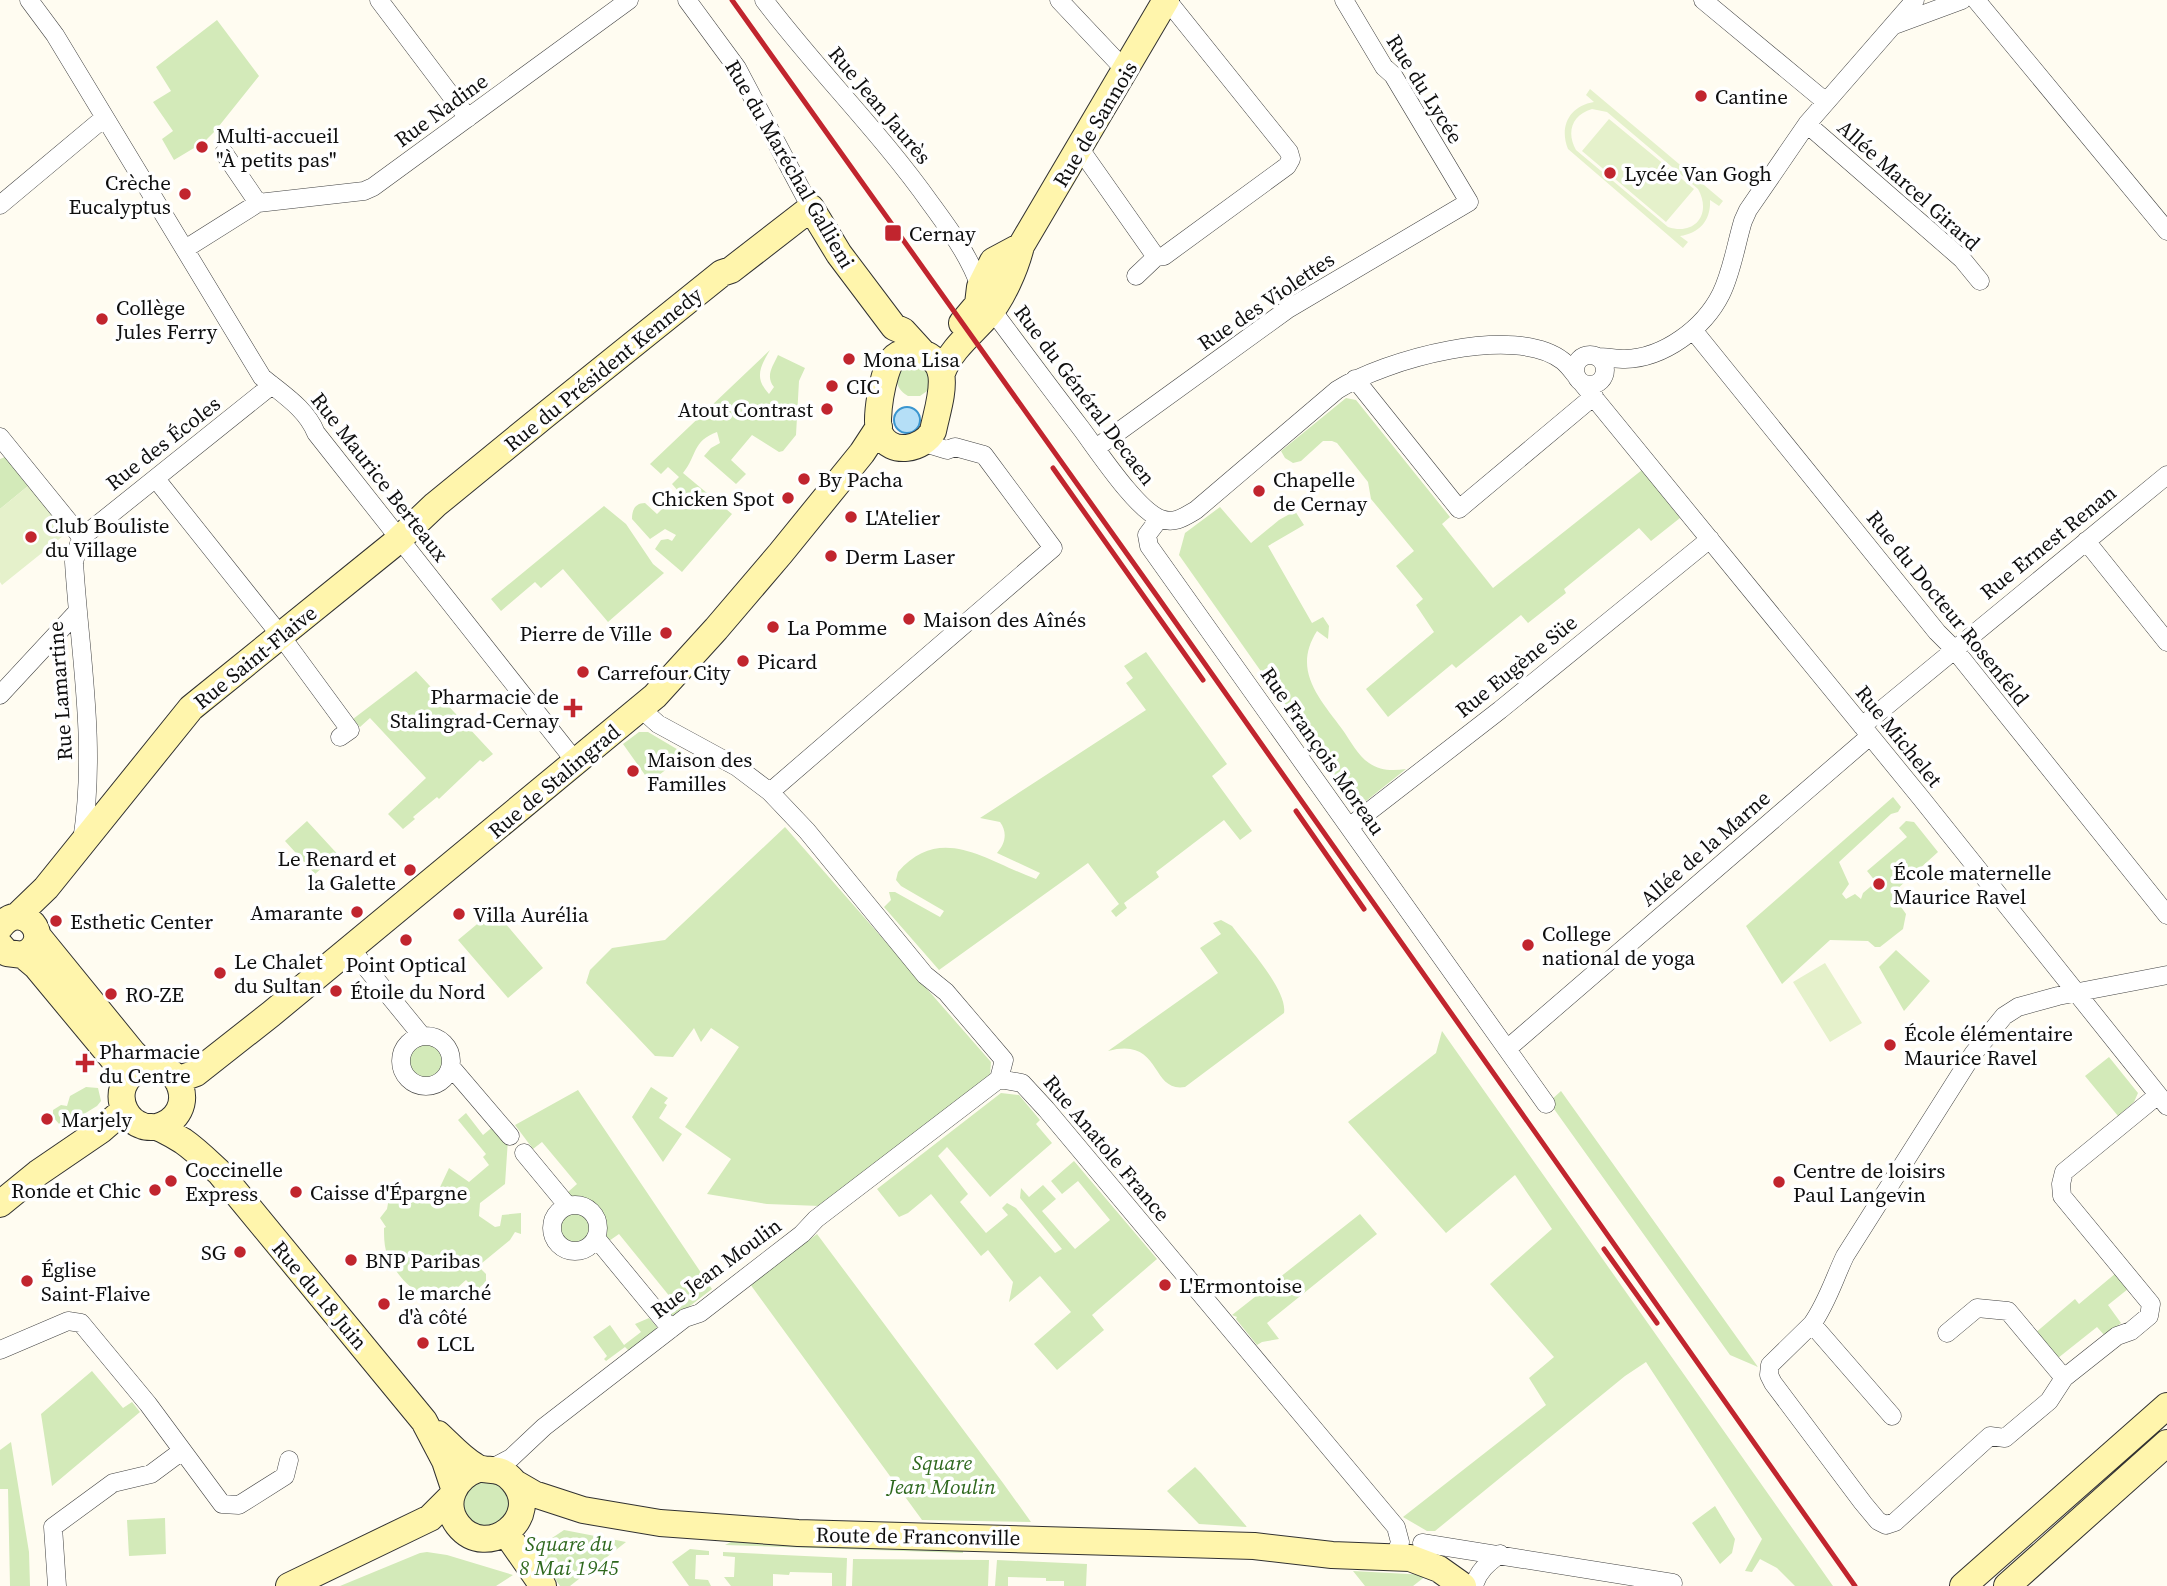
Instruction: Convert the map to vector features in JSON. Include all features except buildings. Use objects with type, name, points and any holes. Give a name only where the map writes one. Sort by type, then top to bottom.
[{"type":"street","name":"Rue Maurice Berteaux","points":[[29,0],[55,35],[262,377],[281,390],[312,422],[316,433],[575,761]]},
{"type":"street","points":[[379,0],[468,118]]},
{"type":"street","name":"Rue Nadine","points":[[185,249],[258,203],[364,191],[373,187],[629,0]]},
{"type":"street","name":"Rue du Maréchal Gallieni","points":[[687,0],[737,68],[838,254],[894,327],[903,331],[931,360]]},
{"type":"street","name":"Rue Jean Jaurès","points":[[764,0],[792,37],[879,135],[959,243],[989,291]]},
{"type":"street","points":[[1059,0],[1126,71]]},
{"type":"street","points":[[1136,276],[1156,257],[1164,256],[1287,166],[1291,159],[1289,152],[1167,0]]},
{"type":"street","name":"Rue de Sannois","points":[[931,360],[948,360],[989,291],[993,261],[1021,246],[1167,0]]},
{"type":"street","name":"Rue du Lycée","points":[[1343,0],[1469,202]]},
{"type":"street","points":[[1703,0],[1826,102]]},
{"type":"street","points":[[1590,383],[1575,367],[1589,358],[1627,359],[1663,349],[1692,330],[1714,307],[1722,292],[1748,210],[1807,124],[1915,0]]},
{"type":"street","points":[[1893,26],[1962,0]]},
{"type":"street","points":[[1976,0],[2167,231]]},
{"type":"street","points":[[0,205],[104,118]]},
{"type":"street","name":"Allée Marcel Girard","points":[[1807,124],[1962,259],[1980,281]]},
{"type":"street","points":[[1080,149],[1156,257]]},
{"type":"street","points":[[224,153],[258,203]]},
{"type":"street","name":"Rue des Violettes","points":[[1096,449],[1288,309],[1469,202]]},
{"type":"street","name":"Rue du Président Kennedy","points":[[401,538],[435,505],[544,416],[722,273],[732,270],[811,208]]},
{"type":"street","name":"Rue du Général Decaen","points":[[989,291],[1096,449],[1140,503],[1159,519]]},
{"type":"street","points":[[890,363],[902,353],[931,360],[942,384],[928,437],[909,449],[897,447],[884,438],[878,428],[877,419],[885,373],[890,363],[894,327]]},
{"type":"street","name":"Rue du Docteur Rosenfeld","points":[[1692,330],[1928,621],[1954,649],[2167,915]]},
{"type":"street","points":[[1355,379],[1459,509],[1605,369],[1589,358],[1548,342]]},
{"type":"street","points":[[1159,519],[1177,521],[1196,510],[1337,390],[1383,367],[1451,349],[1505,346],[1541,350],[1563,361],[1590,383]]},
{"type":"street","points":[[1590,383],[1627,359]]},
{"type":"street","name":"Rue Michelet","points":[[1590,383],[1710,539],[2162,1100]]},
{"type":"street","name":"Rue des Écoles","points":[[82,538],[272,385]]},
{"type":"street","name":"Rue de Stalingrad","points":[[177,1080],[196,1073],[351,949],[663,688],[831,493],[878,428]]},
{"type":"street","points":[[769,792],[1053,548],[984,455],[955,447],[947,450],[928,437]]},
{"type":"street","points":[[0,438],[82,538]]},
{"type":"street","name":"Rue Ernest Renan","points":[[1866,731],[1954,649],[2167,475]]},
{"type":"street","points":[[156,479],[281,636],[350,730],[340,737]]},
{"type":"street","name":"Rue François Moreau","points":[[1159,519],[1147,535],[1149,546],[1507,1049]]},
{"type":"street","name":"Rue Lamartine","points":[[82,538],[74,562],[89,738],[87,807],[82,842]]},
{"type":"street","name":"Rue Saint-Flaive","points":[[14,934],[82,842],[191,708],[401,538]]},
{"type":"street","name":"Rue Eugène Süe","points":[[1349,827],[1500,710],[1710,539]]},
{"type":"street","points":[[2086,541],[2167,642]]},
{"type":"street","points":[[0,695],[77,612]]},
{"type":"street","points":[[640,708],[658,724],[737,767],[769,792],[807,831],[925,975],[946,992],[1004,1060],[999,1079]]},
{"type":"street","name":"Allée de la Marne","points":[[1507,1049],[1866,731]]},
{"type":"street","points":[[14,934],[133,1053],[137,1073]]},
{"type":"street","points":[[351,949],[422,1036]]},
{"type":"street","points":[[2162,1100],[2064,1172],[2061,1184],[2062,1196],[2151,1304],[2148,1316],[2131,1331],[2117,1336],[2064,1378],[2049,1401],[2005,1437],[1990,1436],[1895,1522],[1886,1525],[1878,1521],[1769,1375],[1772,1362],[1812,1324],[1825,1306],[1832,1283],[1846,1256],[1973,1054],[2004,1016],[2018,1007],[2167,975]]},
{"type":"street","points":[[422,1036],[436,1038],[447,1046],[451,1067],[443,1080],[422,1086],[408,1079],[401,1066],[403,1050],[411,1041],[422,1036]]},
{"type":"street","points":[[1507,1049],[1546,1104]]},
{"type":"street","points":[[451,1067],[510,1136]]},
{"type":"street","points":[[141,1121],[122,1093],[137,1073],[167,1070],[182,1090],[181,1108],[191,1132],[220,1173]]},
{"type":"street","name":"Rue Jean Moulin","points":[[485,1469],[511,1458],[544,1427],[685,1318],[700,1313],[802,1234],[816,1219],[999,1079]]},
{"type":"street","name":"Rue Anatole France","points":[[999,1079],[1022,1083],[1046,1109],[1398,1530],[1425,1553]]},
{"type":"street","points":[[0,1204],[76,1147],[141,1121],[171,1121],[181,1108]]},
{"type":"street","name":"Rue du 18 Juin","points":[[141,1121],[183,1142],[220,1173],[424,1421],[445,1461],[452,1493]]},
{"type":"street","points":[[524,1153],[567,1205]]},
{"type":"street","points":[[567,1205],[581,1205],[593,1213],[598,1225],[596,1238],[581,1250],[568,1250],[556,1242],[552,1230],[554,1218],[567,1205]]},
{"type":"street","points":[[596,1238],[671,1329]]},
{"type":"street","points":[[1947,1333],[1977,1308],[2008,1311],[2064,1378]]},
{"type":"street","points":[[0,1350],[68,1321],[81,1323],[148,1404],[222,1504],[239,1505],[285,1476],[289,1460]]},
{"type":"street","points":[[1812,1324],[1892,1416]]},
{"type":"street","points":[[1963,1586],[2163,1410]]},
{"type":"street","points":[[1981,1586],[2144,1441],[2163,1410]]},
{"type":"street","points":[[386,1540],[430,1531],[466,1533],[486,1539],[512,1526],[522,1500],[516,1483],[505,1474],[485,1469],[424,1421]]},
{"type":"street","points":[[2007,1586],[2167,1443]]},
{"type":"street","points":[[57,1586],[53,1527],[113,1483],[150,1474],[182,1451]]},
{"type":"street","points":[[289,1586],[430,1518],[463,1476],[485,1469]]},
{"type":"street","name":"Route de Franconville","points":[[516,1483],[534,1494],[583,1510]]},
{"type":"street","points":[[452,1493],[452,1513],[466,1533]]},
{"type":"street","name":"Route de Franconville","points":[[512,1526],[544,1506],[660,1523],[777,1532],[1254,1546],[1332,1555],[1500,1554],[1673,1583]]},
{"type":"street","points":[[512,1526],[543,1586]]},
{"type":"street","points":[[1425,1553],[1465,1586]]},
{"type":"street","points":[[1474,1586],[1486,1564],[1500,1554]]},
{"type":"green space","points":[[217,20],[259,76],[204,142],[174,160],[162,139],[173,131],[153,102],[171,91],[156,67]]},
{"type":"green space","points":[[1590,89],[1723,201],[1719,206],[1710,200],[1709,214],[1699,229],[1680,236],[1688,242],[1683,248],[1568,149],[1565,133],[1568,119],[1578,108],[1594,102],[1586,95]],"holes":[[[1592,109],[1607,112],[1698,189],[1703,207],[1702,214],[1693,226],[1678,229],[1668,227],[1576,150],[1571,131],[1580,115]]]},
{"type":"green space","points":[[1609,119],[1694,189],[1666,222],[1582,151]]},
{"type":"green space","points":[[770,350],[760,372],[761,383],[769,394],[774,387],[770,379],[771,371],[778,355],[805,368],[799,381],[796,435],[783,451],[779,452],[752,435],[731,460],[746,474],[736,484],[704,456],[720,443],[717,432],[699,444],[683,473],[732,514],[682,572],[655,549],[661,540],[672,541],[676,535],[665,529],[650,539],[632,519],[633,510],[639,504],[645,503],[657,514],[679,492],[672,484],[679,477],[668,467],[661,474],[650,464]]},
{"type":"green space","points":[[906,363],[927,367],[930,389],[920,396],[908,396],[898,385],[897,376]]},
{"type":"green space","points":[[1346,398],[1356,400],[1450,517],[1442,524],[1493,588],[1642,470],[1680,518],[1651,541],[1639,528],[1564,589],[1566,593],[1528,623],[1521,615],[1456,668],[1452,664],[1388,717],[1366,689],[1434,632],[1416,605],[1423,599],[1396,566],[1414,551],[1371,499],[1368,482],[1337,443],[1323,441],[1301,461],[1293,463],[1285,458],[1281,451]]},
{"type":"green space","points":[[5,457],[28,486],[0,509],[0,459]]},
{"type":"green space","name":"Club Bouliste du Village","points":[[28,486],[68,532],[2,585],[0,509]]},
{"type":"green space","points":[[604,506],[626,524],[653,564],[664,573],[608,622],[563,569],[541,588],[535,582],[501,611],[491,599]]},
{"type":"green space","points":[[1220,507],[1251,543],[1279,520],[1295,511],[1304,525],[1268,546],[1312,623],[1323,617],[1329,626],[1328,639],[1317,631],[1307,658],[1308,671],[1317,695],[1365,760],[1382,769],[1406,769],[1366,801],[1355,805],[1179,555],[1185,533]]},
{"type":"green space","points":[[1146,652],[1227,764],[1212,776],[1252,831],[1240,840],[1224,820],[1156,872],[1159,877],[1124,903],[1127,908],[1116,917],[1111,911],[1119,904],[1088,863],[939,970],[884,907],[891,900],[889,892],[895,892],[940,917],[944,911],[901,886],[896,880],[898,872],[914,857],[931,850],[948,848],[983,856],[1036,879],[1040,873],[997,853],[1004,838],[1000,822],[980,818],[1146,710],[1126,683],[1133,678],[1124,666]]},
{"type":"green space","points":[[416,671],[493,754],[483,762],[480,760],[439,799],[437,797],[413,817],[415,819],[403,829],[388,814],[426,778],[370,718],[360,727],[353,719]]},
{"type":"green space","points":[[639,732],[648,732],[692,758],[685,763],[681,758],[650,782],[623,744]]},
{"type":"green space","points":[[1893,797],[1901,807],[1898,812],[1891,814],[1839,862],[1849,884],[1842,894],[1846,899],[1855,894],[1861,899],[1863,893],[1876,882],[1867,871],[1907,837],[1899,828],[1906,821],[1914,822],[1938,852],[1896,890],[1905,901],[1899,904],[1906,914],[1903,929],[1880,947],[1875,947],[1868,941],[1830,940],[1782,984],[1746,926]]},
{"type":"green space","points":[[307,821],[342,859],[337,859],[326,870],[323,867],[315,874],[285,841]]},
{"type":"green space","points":[[785,827],[991,1062],[990,1075],[820,1206],[767,1204],[707,1194],[731,1159],[685,1127],[739,1047],[711,1028],[701,1042],[694,1028],[673,1057],[655,1056],[586,983],[590,970],[612,948],[665,940]]},
{"type":"green space","points":[[494,910],[543,968],[508,998],[458,940]]},
{"type":"green space","points":[[1221,920],[1232,926],[1265,968],[1280,992],[1284,1013],[1185,1087],[1174,1087],[1166,1082],[1147,1057],[1138,1051],[1125,1048],[1108,1051],[1218,973],[1200,948],[1221,934],[1213,923]]},
{"type":"green space","points":[[1896,950],[1930,981],[1904,1011],[1879,967]]},
{"type":"green space","points":[[1825,963],[1862,1023],[1830,1042],[1793,982]]},
{"type":"green space","points":[[1442,1031],[1833,1586],[1795,1586],[1777,1568],[1760,1559],[1752,1572],[1745,1571],[1762,1539],[1646,1362],[1625,1376],[1435,1531],[1427,1531],[1403,1517],[1546,1405],[1529,1378],[1554,1357],[1490,1284],[1552,1229],[1515,1175],[1446,1233],[1348,1122],[1436,1053]]},
{"type":"green space","points":[[426,1042],[440,1047],[445,1061],[440,1075],[426,1080],[412,1075],[407,1061],[412,1047]]},
{"type":"green space","points":[[2109,1057],[2138,1093],[2134,1102],[2118,1116],[2085,1076]]},
{"type":"green space","points":[[86,1087],[98,1088],[101,1101],[66,1125],[60,1125],[53,1117],[53,1110],[61,1105],[67,1106],[70,1096]]},
{"type":"green space","points":[[651,1087],[668,1098],[659,1118],[682,1134],[663,1162],[632,1117]]},
{"type":"green space","points":[[578,1090],[712,1289],[673,1319],[667,1311],[675,1303],[619,1234],[609,1241],[602,1233],[601,1220],[596,1209],[587,1202],[574,1199],[568,1192],[577,1184],[542,1142],[533,1149],[515,1125]]},
{"type":"green space","points":[[1561,1091],[1758,1367],[1730,1355],[1549,1102]]},
{"type":"green space","points":[[1001,1093],[1019,1095],[1040,1120],[1036,1124],[1052,1143],[990,1197],[947,1147],[938,1156],[968,1194],[960,1202],[986,1233],[1008,1215],[1002,1208],[1007,1203],[1016,1208],[1055,1253],[1062,1249],[1020,1198],[1021,1188],[1029,1197],[1043,1185],[1056,1199],[1042,1211],[1075,1249],[1110,1220],[1078,1181],[1062,1194],[1051,1181],[1074,1161],[1157,1259],[1092,1315],[1104,1330],[1057,1370],[1034,1344],[1071,1312],[1040,1276],[1009,1302],[1013,1282],[988,1250],[981,1256],[931,1194],[899,1217],[877,1189]]},
{"type":"green space","points":[[466,1113],[483,1135],[495,1125],[508,1139],[505,1184],[480,1203],[479,1216],[495,1227],[500,1226],[502,1215],[521,1213],[521,1234],[515,1232],[510,1240],[482,1263],[481,1269],[486,1274],[486,1282],[480,1287],[480,1294],[466,1280],[449,1294],[433,1297],[415,1290],[394,1268],[385,1248],[386,1227],[380,1218],[387,1209],[389,1198],[434,1200],[449,1168],[469,1182],[489,1165],[483,1157],[486,1154],[458,1120]]},
{"type":"green space","points":[[576,1211],[587,1216],[592,1227],[587,1238],[576,1243],[565,1238],[560,1227],[565,1216]]},
{"type":"green space","points":[[1360,1214],[1377,1234],[1267,1323],[1279,1339],[1257,1345],[1237,1317],[1232,1315]]},
{"type":"green space","name":"Square Jean Moulin","points":[[817,1234],[1031,1522],[922,1520],[750,1284]]},
{"type":"green space","points":[[2116,1273],[2128,1289],[2108,1305],[2121,1323],[2105,1336],[2097,1327],[2058,1358],[2034,1334],[2075,1299],[2079,1304]]},
{"type":"green space","points":[[649,1318],[657,1327],[656,1330],[629,1351],[625,1347],[606,1361],[604,1359],[607,1356],[593,1337],[610,1325],[624,1345],[641,1332],[635,1324]]},
{"type":"green space","points":[[92,1371],[123,1408],[132,1402],[140,1412],[52,1486],[41,1414]]},
{"type":"green space","points":[[11,1442],[29,1552],[30,1586],[10,1586],[8,1489],[0,1489],[0,1450]]},
{"type":"green space","points":[[1195,1467],[1247,1527],[1199,1524],[1167,1491]]},
{"type":"green space","points":[[486,1481],[495,1482],[502,1488],[508,1495],[508,1513],[502,1520],[495,1526],[486,1527],[477,1526],[470,1520],[464,1513],[463,1504],[464,1495],[470,1488],[477,1482]]},
{"type":"green space","points":[[1715,1506],[1735,1539],[1732,1553],[1720,1564],[1692,1523]]},
{"type":"green space","points":[[165,1518],[166,1554],[129,1556],[127,1520]]},
{"type":"green space","name":"Square du 8 Mai 1945","points":[[564,1530],[626,1542],[570,1586],[560,1586],[539,1555],[549,1540]]},
{"type":"green space","points":[[733,1541],[963,1547],[963,1553],[725,1545]]},
{"type":"green space","points":[[690,1549],[709,1551],[709,1555],[696,1555],[695,1579],[708,1580],[711,1586],[689,1586],[672,1562]]},
{"type":"green space","points":[[723,1552],[847,1558],[846,1586],[832,1586],[832,1573],[790,1572],[789,1575],[773,1574],[773,1586],[731,1586],[724,1577],[734,1577],[735,1557],[723,1556]]},
{"type":"green space","points":[[420,1553],[447,1555],[513,1575],[496,1586],[340,1586]]},
{"type":"green space","points":[[853,1559],[989,1560],[988,1586],[852,1586]]},
{"type":"green space","points":[[997,1560],[1087,1564],[1086,1586],[1064,1586],[1064,1581],[1046,1581],[1046,1578],[1008,1577],[1008,1586],[995,1586]]},
{"type":"green space","points":[[1353,1571],[1427,1575],[1413,1586],[1365,1586]]},
{"type":"water","points":[[907,407],[916,411],[920,420],[916,429],[907,433],[898,429],[894,420],[898,411]]},
{"type":"railway","points":[[732,0],[1157,596],[1855,1586]]},
{"type":"railway","points":[[1053,468],[1203,680]]},
{"type":"railway","points":[[1296,811],[1364,909]]},
{"type":"railway","points":[[1604,1249],[1657,1323]]},
{"type":"place","name":"Cantine","points":[[1701,96]]},
{"type":"place","name":"Multi-accueil \"À petits pas\"","points":[[202,147]]},
{"type":"place","name":"Lycée Van Gogh","points":[[1610,173]]},
{"type":"place","name":"Crèche Eucalyptus","points":[[185,194]]},
{"type":"place","name":"Cernay","points":[[893,233]]},
{"type":"place","name":"Collège Jules Ferry","points":[[102,319]]},
{"type":"place","name":"Mona Lisa","points":[[849,359]]},
{"type":"place","name":"CIC","points":[[832,386]]},
{"type":"place","name":"Atout Contrast","points":[[827,409]]},
{"type":"place","name":"By Pacha","points":[[804,479]]},
{"type":"place","name":"Chapelle de Cernay","points":[[1259,491]]},
{"type":"place","name":"Chicken Spot","points":[[788,498]]},
{"type":"place","name":"L'Atelier","points":[[851,517]]},
{"type":"place","name":"Club Bouliste du Village","points":[[31,537]]},
{"type":"place","name":"Derm Laser","points":[[831,556]]},
{"type":"place","name":"Maison des Aînés","points":[[909,619]]},
{"type":"place","name":"La Pomme","points":[[773,627]]},
{"type":"place","name":"Pierre de Ville","points":[[666,633]]},
{"type":"place","name":"Picard","points":[[743,661]]},
{"type":"place","name":"Carrefour City","points":[[583,672]]},
{"type":"place","name":"Pharmacie de Stalingrad-Cernay","points":[[573,708]]},
{"type":"place","name":"Maison des Familles","points":[[633,771]]},
{"type":"place","name":"Le Renard et la Galette","points":[[410,870]]},
{"type":"place","name":"École maternelle Maurice Ravel","points":[[1879,884]]},
{"type":"place","name":"Amarante","points":[[357,912]]},
{"type":"place","name":"Villa Aurélia","points":[[459,914]]},
{"type":"place","name":"Esthetic Center","points":[[56,921]]},
{"type":"place","name":"Point Optical","points":[[406,940]]},
{"type":"place","name":"College national de yoga","points":[[1528,945]]},
{"type":"place","name":"Le Chalet du Sultan","points":[[220,973]]},
{"type":"place","name":"Étoile du Nord","points":[[336,991]]},
{"type":"place","name":"RO-ZE","points":[[111,994]]},
{"type":"place","name":"École élémentaire Maurice Ravel","points":[[1890,1045]]},
{"type":"place","name":"Pharmacie du Centre","points":[[85,1063]]},
{"type":"place","name":"Marjely","points":[[47,1119]]},
{"type":"place","name":"Coccinelle Express","points":[[171,1181]]},
{"type":"place","name":"Centre de loisirs Paul Langevin","points":[[1779,1182]]},
{"type":"place","name":"Ronde et Chic","points":[[155,1190]]},
{"type":"place","name":"Caisse d'Épargne","points":[[296,1192]]},
{"type":"place","name":"SG","points":[[240,1252]]},
{"type":"place","name":"BNP Paribas","points":[[351,1260]]},
{"type":"place","name":"Église Saint-Flaive","points":[[27,1281]]},
{"type":"place","name":"L'Ermontoise","points":[[1165,1285]]},
{"type":"place","name":"le marché d'à côté","points":[[384,1304]]},
{"type":"place","name":"LCL","points":[[423,1343]]}]
